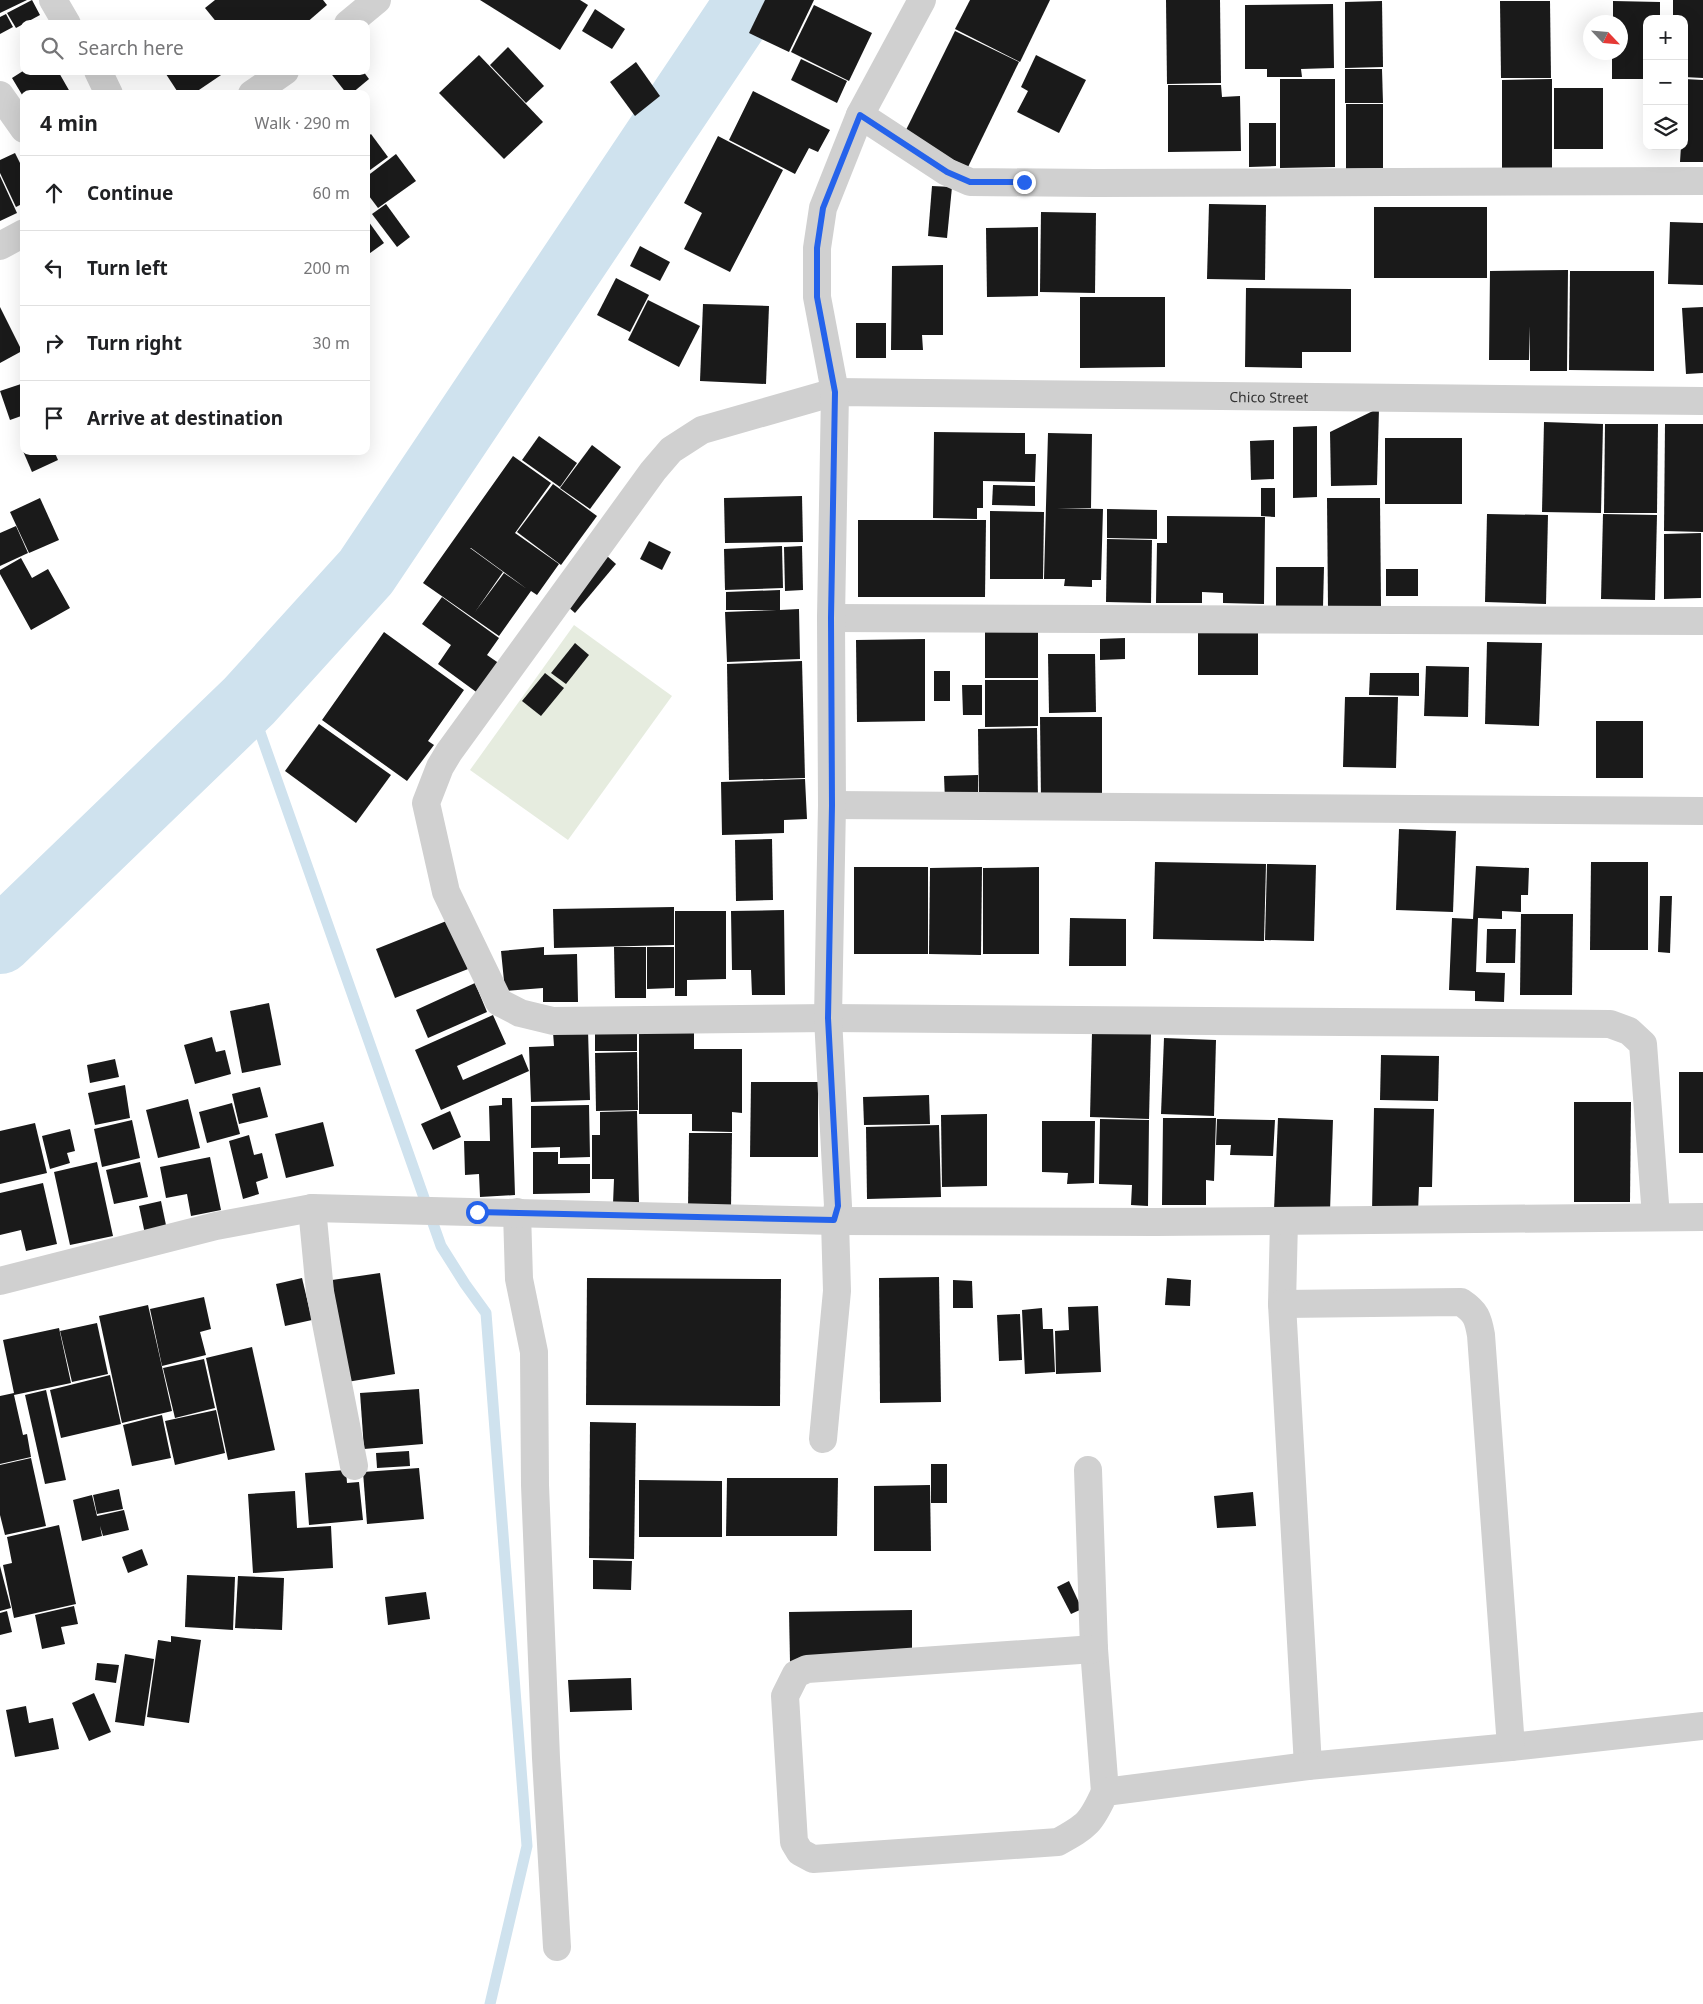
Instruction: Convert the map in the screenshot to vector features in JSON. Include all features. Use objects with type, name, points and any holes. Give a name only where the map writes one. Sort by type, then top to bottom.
[{"type":"street","points":[[53,0],[66,20]]},
{"type":"street","points":[[353,20],[377,0]]},
{"type":"street","points":[[823,1439],[837,1291],[834,1220],[838,1206],[828,1018],[832,805],[831,618],[835,392],[817,297],[817,248],[823,208],[860,115],[922,0]]},
{"type":"street","points":[[100,75],[107,90]]},
{"type":"street","points":[[258,90],[280,75]]},
{"type":"street","points":[[0,95],[20,123]]},
{"type":"street","points":[[860,115],[947,172],[970,182],[1703,181]]},
{"type":"street","points":[[0,246],[20,235]]},
{"type":"street","name":"Chico Street","points":[[1656,1218],[1643,1044],[1630,1030],[1610,1024],[828,1018],[552,1021],[520,1013],[500,1002],[446,892],[426,803],[440,767],[449,752],[653,471],[671,450],[702,430],[835,392],[1703,401]]},
{"type":"street","points":[[831,618],[1703,620]]},
{"type":"street","points":[[832,805],[1703,811]]},
{"type":"street","points":[[0,1281],[216,1226],[312,1208],[834,1220],[1284,1222],[1703,1217]]},
{"type":"street","points":[[312,1208],[320,1292],[354,1466]]},
{"type":"street","points":[[516,1212],[519,1279],[534,1352],[535,1495],[546,1758],[557,1947]]},
{"type":"street","points":[[1284,1222],[1282,1304],[1308,1766]]},
{"type":"street","points":[[1282,1304],[1461,1302],[1472,1309],[1478,1320],[1482,1345],[1511,1747]]},
{"type":"street","points":[[1088,1470],[1094,1649],[1105,1792],[1095,1814],[1082,1829],[1058,1842],[813,1858],[800,1852],[794,1842],[785,1696],[796,1674],[807,1669],[1094,1649]]},
{"type":"street","points":[[1105,1792],[1308,1766],[1511,1747],[1703,1726]]},
{"type":"shaded area","points":[[574,625],[672,696],[568,840],[470,770]]},
{"type":"building","points":[[0,0],[27,0],[0,13]]},
{"type":"building","points":[[32,0],[40,15],[31,20],[20,20],[20,26],[16,28],[7,13]]},
{"type":"building","points":[[215,0],[323,0],[327,5],[310,20],[215,20],[205,8]]},
{"type":"building","points":[[480,0],[580,0],[588,5],[560,50]]},
{"type":"building","points":[[765,0],[814,0],[789,52],[749,33]]},
{"type":"building","points":[[970,0],[1050,0],[1020,62],[955,29]]},
{"type":"building","points":[[1166,0],[1220,0],[1221,83],[1167,84]]},
{"type":"building","points":[[1673,0],[1703,0],[1703,78],[1688,77],[1688,15],[1673,15]]},
{"type":"building","points":[[1382,1],[1383,67],[1345,68],[1345,2]]},
{"type":"building","points":[[1500,1],[1550,1],[1551,78],[1501,78]]},
{"type":"building","points":[[1613,1],[1660,2],[1660,15],[1643,15],[1643,79],[1612,79],[1612,60],[1628,60],[1628,15],[1613,15]]},
{"type":"building","points":[[1333,4],[1334,68],[1301,69],[1302,77],[1267,77],[1267,69],[1245,69],[1245,5]]},
{"type":"building","points":[[814,5],[872,33],[849,81],[791,52]]},
{"type":"building","points":[[595,9],[625,29],[612,49],[582,31]]},
{"type":"building","points":[[6,14],[13,27],[0,34],[0,17]]},
{"type":"building","points":[[955,31],[1019,62],[968,167],[903,136]]},
{"type":"building","points":[[508,47],[544,86],[526,103],[490,65]]},
{"type":"building","points":[[479,55],[543,122],[504,159],[439,93]]},
{"type":"building","points":[[1036,55],[1086,80],[1059,133],[1017,112],[1028,91],[1021,87]]},
{"type":"building","points":[[801,59],[847,81],[837,103],[791,80]]},
{"type":"building","points":[[636,62],[660,96],[635,116],[610,82]]},
{"type":"building","points":[[1345,69],[1382,69],[1383,103],[1345,103]]},
{"type":"building","points":[[20,73],[20,75],[60,75],[69,90],[20,91],[12,78]]},
{"type":"building","points":[[167,75],[221,75],[199,90],[176,90]]},
{"type":"building","points":[[332,75],[366,75],[369,79],[356,90],[344,90]]},
{"type":"building","points":[[1280,79],[1335,79],[1335,167],[1280,168]]},
{"type":"building","points":[[1552,79],[1552,169],[1502,170],[1502,80]]},
{"type":"building","points":[[1688,79],[1703,80],[1703,162],[1680,162],[1681,150],[1688,150]]},
{"type":"building","points":[[1168,85],[1221,85],[1222,97],[1240,96],[1241,151],[1168,152]]},
{"type":"building","points":[[1554,88],[1603,88],[1603,149],[1554,149]]},
{"type":"building","points":[[753,91],[830,130],[818,152],[809,148],[795,174],[729,140]]},
{"type":"building","points":[[1346,104],[1383,104],[1383,168],[1346,169]]},
{"type":"building","points":[[1249,123],[1276,123],[1276,166],[1249,167]]},
{"type":"building","points":[[370,135],[388,157],[370,170]]},
{"type":"building","points":[[718,136],[783,170],[730,272],[684,249],[702,213],[684,203]]},
{"type":"building","points":[[15,153],[20,163],[20,205],[16,207],[0,173],[0,160]]},
{"type":"building","points":[[396,154],[416,181],[378,208],[370,197],[370,174]]},
{"type":"building","points":[[0,176],[17,213],[0,221]]},
{"type":"building","points":[[932,186],[952,187],[947,238],[928,236]]},
{"type":"building","points":[[386,204],[410,237],[397,247],[372,214]]},
{"type":"building","points":[[1209,204],[1266,205],[1265,280],[1207,279]]},
{"type":"building","points":[[1374,207],[1487,207],[1487,278],[1374,278]]},
{"type":"building","points":[[1041,212],[1096,213],[1095,293],[1040,292]]},
{"type":"building","points":[[1670,222],[1703,223],[1703,285],[1668,284]]},
{"type":"building","points":[[370,224],[384,243],[370,253]]},
{"type":"building","points":[[1038,227],[1038,296],[987,297],[986,228]]},
{"type":"building","points":[[640,246],[670,262],[660,281],[630,266]]},
{"type":"building","points":[[943,265],[943,335],[922,335],[923,350],[891,350],[892,266]]},
{"type":"building","points":[[1568,270],[1567,371],[1530,371],[1530,326],[1529,360],[1489,360],[1490,271]]},
{"type":"building","points":[[1570,271],[1654,271],[1654,371],[1569,370]]},
{"type":"building","points":[[616,278],[649,295],[630,332],[597,315]]},
{"type":"building","points":[[1246,288],[1351,289],[1351,352],[1302,352],[1302,368],[1245,367]]},
{"type":"building","points":[[1080,297],[1165,297],[1165,367],[1080,368]]},
{"type":"building","points":[[648,300],[700,326],[679,367],[628,340]]},
{"type":"building","points":[[703,304],[769,306],[766,384],[700,381]]},
{"type":"building","points":[[0,307],[20,347],[20,352],[0,363]]},
{"type":"building","points":[[1703,307],[1703,373],[1686,374],[1682,308]]},
{"type":"building","points":[[856,323],[886,323],[886,358],[856,358]]},
{"type":"building","points":[[20,384],[20,416],[10,420],[0,391]]},
{"type":"building","points":[[1379,408],[1377,485],[1331,486],[1330,432]]},
{"type":"building","points":[[1544,422],[1603,424],[1601,513],[1542,512]]},
{"type":"building","points":[[1605,424],[1658,424],[1657,513],[1604,513]]},
{"type":"building","points":[[1665,424],[1703,424],[1703,532],[1664,531]]},
{"type":"building","points":[[1317,426],[1317,497],[1293,498],[1293,427]]},
{"type":"building","points":[[934,432],[1025,433],[1025,454],[1036,454],[1035,482],[983,481],[983,508],[977,508],[977,519],[933,518]]},
{"type":"building","points":[[1048,433],[1092,434],[1091,508],[1057,508],[1103,509],[1101,580],[1092,580],[1092,587],[1064,586],[1065,579],[1044,579]]},
{"type":"building","points":[[539,436],[577,463],[560,487],[522,460]]},
{"type":"building","points":[[1385,438],[1462,438],[1462,504],[1385,504]]},
{"type":"building","points":[[1274,440],[1274,479],[1251,480],[1250,441]]},
{"type":"building","points":[[592,445],[621,467],[590,509],[560,488]]},
{"type":"building","points":[[25,455],[56,455],[58,460],[32,472]]},
{"type":"building","points":[[513,456],[551,483],[515,533],[559,564],[537,595],[531,591],[499,636],[423,583]],"holes":[[[471,548],[527,589],[504,573],[475,612],[503,572]]]},
{"type":"building","points":[[553,484],[597,516],[561,565],[517,532]]},
{"type":"building","points":[[993,485],[1035,486],[1035,506],[992,505]]},
{"type":"building","points":[[1261,488],[1275,488],[1275,517],[1261,516]]},
{"type":"building","points":[[802,496],[803,542],[725,543],[724,498]]},
{"type":"building","points":[[40,498],[59,540],[29,553],[10,512]]},
{"type":"building","points":[[1327,498],[1380,498],[1381,606],[1328,607]]},
{"type":"building","points":[[1107,509],[1157,510],[1157,539],[1107,538]]},
{"type":"building","points":[[990,511],[1044,512],[1043,579],[990,579]]},
{"type":"building","points":[[1487,514],[1548,515],[1546,604],[1485,602]]},
{"type":"building","points":[[1603,514],[1657,515],[1655,600],[1601,599]]},
{"type":"building","points":[[1167,516],[1265,517],[1264,604],[1223,603],[1223,593],[1202,592],[1202,603],[1156,603],[1157,543],[1167,543]]},
{"type":"building","points":[[858,520],[986,520],[985,597],[858,597]]},
{"type":"building","points":[[16,526],[28,553],[0,566],[0,533]]},
{"type":"building","points":[[1701,533],[1701,598],[1664,599],[1664,534]]},
{"type":"building","points":[[1107,539],[1152,540],[1151,603],[1106,602]]},
{"type":"building","points":[[649,541],[671,552],[662,570],[640,559]]},
{"type":"building","points":[[782,546],[783,588],[725,590],[724,549]]},
{"type":"building","points":[[802,546],[803,590],[785,591],[784,547]]},
{"type":"building","points":[[607,556],[616,564],[575,613],[566,605]]},
{"type":"building","points":[[21,558],[32,578],[48,569],[70,608],[31,630],[0,574],[0,570]]},
{"type":"building","points":[[1276,567],[1324,567],[1323,607],[1276,607]]},
{"type":"building","points":[[1386,569],[1418,569],[1418,596],[1386,596]]},
{"type":"building","points":[[780,590],[780,610],[799,609],[800,659],[727,662],[725,612],[777,610],[726,610],[726,592]]},
{"type":"building","points":[[442,597],[499,638],[487,655],[500,664],[479,694],[438,664],[451,645],[422,624]]},
{"type":"building","points":[[1038,625],[1038,678],[985,678],[985,626]]},
{"type":"building","points":[[384,632],[464,690],[428,741],[434,745],[407,781],[322,720]]},
{"type":"building","points":[[1258,632],[1258,675],[1198,675],[1198,633]]},
{"type":"building","points":[[1125,638],[1125,659],[1100,660],[1100,639]]},
{"type":"building","points":[[925,639],[925,721],[857,722],[856,640]]},
{"type":"building","points":[[1487,642],[1542,643],[1539,726],[1485,724]]},
{"type":"building","points":[[575,643],[589,655],[566,684],[551,673]]},
{"type":"building","points":[[1048,654],[1095,654],[1096,712],[1049,713]]},
{"type":"building","points":[[802,661],[805,778],[729,780],[727,664]]},
{"type":"building","points":[[1426,666],[1469,667],[1468,717],[1424,716]]},
{"type":"building","points":[[934,671],[950,671],[950,701],[934,701]]},
{"type":"building","points":[[545,673],[564,688],[541,716],[522,701]]},
{"type":"building","points":[[1370,673],[1419,673],[1419,696],[1369,695]]},
{"type":"building","points":[[985,680],[1038,680],[1038,726],[985,727]]},
{"type":"building","points":[[962,685],[982,685],[982,715],[963,715]]},
{"type":"building","points":[[1345,697],[1398,697],[1396,768],[1343,767]]},
{"type":"building","points":[[1040,717],[1102,717],[1102,799],[1041,800]]},
{"type":"building","points":[[1596,721],[1643,721],[1643,778],[1596,778]]},
{"type":"building","points":[[319,724],[391,775],[356,823],[285,771]]},
{"type":"building","points":[[1037,728],[1038,801],[979,802],[978,729]]},
{"type":"building","points":[[978,775],[978,799],[945,800],[944,776]]},
{"type":"building","points":[[805,779],[807,819],[784,820],[784,833],[722,835],[721,782]]},
{"type":"building","points":[[1399,829],[1456,831],[1453,912],[1396,910]]},
{"type":"building","points":[[772,839],[773,900],[736,901],[735,840]]},
{"type":"building","points":[[1155,862],[1266,864],[1264,941],[1153,939]]},
{"type":"building","points":[[1591,862],[1648,862],[1648,950],[1590,950]]},
{"type":"building","points":[[1267,864],[1316,865],[1314,941],[1265,940]]},
{"type":"building","points":[[1476,866],[1529,868],[1528,895],[1521,895],[1521,912],[1502,911],[1502,919],[1478,918],[1476,972],[1505,973],[1504,1002],[1475,1001],[1475,991],[1449,990],[1452,918],[1473,919]]},
{"type":"building","points":[[854,867],[928,867],[928,954],[854,954]]},
{"type":"building","points":[[982,867],[981,955],[929,954],[930,868]]},
{"type":"building","points":[[1039,867],[1039,954],[983,954],[983,868]]},
{"type":"building","points":[[1660,896],[1672,896],[1670,953],[1658,952]]},
{"type":"building","points":[[674,907],[674,945],[554,948],[553,909]]},
{"type":"building","points":[[784,910],[785,995],[752,995],[751,970],[732,970],[731,911]]},
{"type":"building","points":[[675,911],[726,911],[726,979],[687,980],[687,996],[675,996]]},
{"type":"building","points":[[1521,914],[1573,914],[1572,995],[1520,995]]},
{"type":"building","points":[[1070,918],[1126,919],[1126,966],[1069,966]]},
{"type":"building","points":[[449,920],[468,969],[395,998],[376,949]]},
{"type":"building","points":[[1487,929],[1516,929],[1515,963],[1486,963]]},
{"type":"building","points":[[544,947],[544,955],[577,954],[578,1002],[543,1002],[543,988],[505,991],[501,951]]},
{"type":"building","points":[[614,947],[646,947],[646,998],[615,998]]},
{"type":"building","points":[[647,947],[674,947],[674,988],[647,989]]},
{"type":"building","points":[[475,983],[487,1012],[428,1038],[416,1010]]},
{"type":"building","points":[[269,1003],[281,1065],[242,1073],[230,1011]]},
{"type":"building","points":[[493,1015],[506,1044],[457,1066],[463,1080],[522,1054],[529,1071],[441,1110],[415,1050]]},
{"type":"building","points":[[595,1029],[637,1029],[637,1051],[595,1051]]},
{"type":"building","points":[[588,1030],[590,1100],[531,1102],[529,1047],[554,1046],[553,1032]]},
{"type":"building","points":[[639,1030],[694,1031],[694,1049],[742,1049],[742,1113],[732,1112],[732,1132],[692,1131],[692,1114],[639,1114]]},
{"type":"building","points":[[1092,1033],[1151,1034],[1149,1119],[1090,1117]]},
{"type":"building","points":[[212,1037],[216,1052],[225,1050],[231,1074],[195,1084],[184,1045]]},
{"type":"building","points":[[1164,1038],[1216,1040],[1214,1116],[1161,1114]]},
{"type":"building","points":[[637,1052],[638,1110],[596,1111],[595,1053]]},
{"type":"building","points":[[1381,1055],[1439,1056],[1438,1101],[1380,1100]]},
{"type":"building","points":[[115,1059],[119,1077],[90,1083],[87,1065]]},
{"type":"building","points":[[1679,1072],[1703,1072],[1703,1153],[1679,1153]]},
{"type":"building","points":[[751,1082],[818,1082],[818,1157],[750,1157]]},
{"type":"building","points":[[125,1085],[130,1118],[95,1125],[88,1093]]},
{"type":"building","points":[[260,1087],[268,1117],[239,1124],[232,1094]]},
{"type":"building","points":[[929,1095],[930,1124],[864,1125],[863,1097]]},
{"type":"building","points":[[502,1098],[512,1098],[515,1195],[480,1197],[479,1174],[465,1175],[464,1141],[490,1141],[489,1106],[502,1105]]},
{"type":"building","points":[[188,1099],[200,1148],[158,1158],[146,1110]]},
{"type":"building","points":[[1574,1102],[1631,1102],[1630,1202],[1574,1202]]},
{"type":"building","points":[[232,1103],[240,1134],[207,1143],[199,1112]]},
{"type":"building","points":[[589,1105],[590,1157],[560,1158],[560,1147],[531,1148],[531,1106]]},
{"type":"building","points":[[1374,1108],[1434,1109],[1432,1187],[1419,1187],[1418,1213],[1372,1212]]},
{"type":"building","points":[[450,1111],[461,1137],[433,1150],[421,1124]]},
{"type":"building","points":[[637,1111],[639,1203],[613,1204],[614,1179],[592,1179],[592,1135],[600,1135],[600,1112]]},
{"type":"building","points":[[987,1114],[987,1186],[942,1187],[941,1115]]},
{"type":"building","points":[[1163,1118],[1216,1118],[1214,1181],[1206,1180],[1206,1205],[1162,1205]]},
{"type":"building","points":[[1278,1118],[1333,1120],[1330,1211],[1274,1210]]},
{"type":"building","points":[[1100,1119],[1149,1120],[1148,1206],[1131,1205],[1132,1185],[1099,1184]]},
{"type":"building","points":[[1217,1119],[1275,1120],[1273,1156],[1230,1155],[1231,1145],[1216,1145]]},
{"type":"building","points":[[132,1120],[140,1158],[102,1167],[94,1129]]},
{"type":"building","points":[[1042,1121],[1095,1121],[1094,1183],[1067,1184],[1068,1173],[1042,1172]]},
{"type":"building","points":[[323,1122],[334,1166],[286,1178],[275,1134]]},
{"type":"building","points":[[35,1123],[47,1173],[0,1184],[0,1131]]},
{"type":"building","points":[[939,1125],[941,1197],[867,1199],[866,1127]]},
{"type":"building","points":[[70,1129],[75,1151],[67,1153],[70,1163],[50,1169],[42,1136]]},
{"type":"building","points":[[689,1133],[732,1133],[731,1208],[688,1208]]},
{"type":"building","points":[[249,1135],[254,1155],[262,1153],[268,1178],[256,1182],[259,1194],[243,1199],[229,1141]]},
{"type":"building","points":[[533,1152],[558,1152],[558,1164],[590,1164],[590,1193],[533,1194]]},
{"type":"building","points":[[210,1157],[221,1210],[191,1216],[187,1194],[166,1198],[160,1167]]},
{"type":"building","points":[[97,1162],[113,1236],[70,1245],[54,1172]]},
{"type":"building","points":[[140,1162],[148,1197],[114,1204],[106,1170]]},
{"type":"building","points":[[43,1183],[57,1244],[26,1251],[21,1230],[0,1235],[0,1193]]},
{"type":"building","points":[[161,1201],[167,1230],[145,1234],[139,1206]]},
{"type":"building","points":[[380,1273],[395,1374],[347,1382],[332,1280]]},
{"type":"building","points":[[939,1277],[941,1402],[880,1403],[879,1278]]},
{"type":"building","points":[[302,1278],[312,1320],[285,1326],[276,1284]]},
{"type":"building","points":[[587,1278],[781,1279],[780,1406],[586,1405]]},
{"type":"building","points":[[1167,1278],[1191,1280],[1190,1306],[1165,1305]]},
{"type":"building","points":[[953,1280],[972,1281],[973,1308],[953,1308]]},
{"type":"building","points":[[204,1297],[211,1329],[200,1332],[206,1355],[162,1366],[150,1309]]},
{"type":"building","points":[[148,1305],[172,1411],[122,1423],[99,1316]]},
{"type":"building","points":[[1098,1306],[1101,1372],[1056,1374],[1055,1331],[1069,1330],[1068,1307]]},
{"type":"building","points":[[1042,1308],[1043,1329],[1053,1329],[1055,1372],[1025,1374],[1022,1310]]},
{"type":"building","points":[[1020,1314],[1022,1360],[999,1361],[997,1315]]},
{"type":"building","points":[[97,1323],[108,1374],[72,1382],[60,1331]]},
{"type":"building","points":[[59,1328],[71,1383],[14,1395],[23,1435],[27,1434],[31,1457],[0,1464],[0,1396],[14,1393],[3,1340]]},
{"type":"building","points":[[252,1347],[275,1450],[228,1460],[206,1358]]},
{"type":"building","points":[[204,1359],[215,1408],[175,1418],[163,1368]]},
{"type":"building","points":[[110,1375],[121,1424],[61,1438],[50,1390]]},
{"type":"building","points":[[419,1389],[423,1444],[364,1449],[360,1393]]},
{"type":"building","points":[[46,1390],[66,1480],[45,1484],[25,1395]]},
{"type":"building","points":[[216,1410],[225,1453],[175,1465],[165,1421]]},
{"type":"building","points":[[162,1415],[171,1458],[132,1466],[123,1425]]},
{"type":"building","points":[[590,1422],[636,1423],[634,1559],[589,1558]]},
{"type":"building","points":[[409,1451],[410,1466],[377,1468],[376,1453]]},
{"type":"building","points":[[31,1458],[46,1526],[5,1535],[0,1515],[0,1465]]},
{"type":"building","points":[[931,1464],[947,1464],[947,1503],[931,1503]]},
{"type":"building","points":[[419,1468],[424,1519],[367,1524],[363,1472]]},
{"type":"building","points":[[346,1470],[347,1483],[359,1482],[363,1520],[309,1525],[305,1473]]},
{"type":"building","points":[[727,1478],[838,1478],[837,1536],[726,1536]]},
{"type":"building","points":[[639,1480],[722,1481],[722,1537],[639,1537]]},
{"type":"building","points":[[930,1485],[931,1551],[874,1551],[874,1486]]},
{"type":"building","points":[[119,1489],[123,1509],[97,1514],[93,1495]]},
{"type":"building","points":[[295,1491],[297,1528],[331,1526],[333,1568],[253,1573],[248,1494]]},
{"type":"building","points":[[1253,1492],[1256,1526],[1217,1528],[1214,1496]]},
{"type":"building","points":[[92,1495],[97,1516],[124,1510],[129,1530],[103,1536],[100,1526],[102,1536],[82,1541],[73,1500]]},
{"type":"building","points":[[59,1525],[76,1604],[14,1618],[3,1565],[12,1563],[7,1537]]},
{"type":"building","points":[[142,1549],[148,1565],[128,1573],[122,1557]]},
{"type":"building","points":[[593,1560],[632,1561],[631,1590],[593,1589]]},
{"type":"building","points":[[0,1566],[11,1608],[0,1611]]},
{"type":"building","points":[[187,1575],[235,1577],[233,1630],[185,1627]]},
{"type":"building","points":[[238,1576],[284,1578],[282,1630],[235,1628]]},
{"type":"building","points":[[1069,1581],[1082,1609],[1071,1614],[1057,1587]]},
{"type":"building","points":[[426,1592],[430,1619],[388,1625],[385,1597]]},
{"type":"building","points":[[74,1606],[78,1624],[61,1627],[65,1644],[42,1649],[35,1615]]},
{"type":"building","points":[[912,1610],[912,1661],[790,1662],[789,1612]]},
{"type":"building","points":[[7,1611],[12,1632],[0,1635],[0,1613]]},
{"type":"building","points":[[171,1636],[201,1640],[189,1723],[147,1717],[158,1640],[171,1642]]},
{"type":"building","points":[[125,1654],[154,1659],[144,1726],[115,1722]]},
{"type":"building","points":[[97,1663],[119,1665],[116,1683],[95,1680]]},
{"type":"building","points":[[631,1678],[632,1710],[570,1712],[568,1680]]},
{"type":"building","points":[[94,1693],[111,1732],[89,1741],[72,1703]]},
{"type":"building","points":[[26,1706],[29,1723],[53,1718],[59,1749],[15,1757],[6,1710]]},
{"type":"waterway","points":[[0,941],[249,701],[366,572],[749,0]]},
{"type":"waterway","points":[[249,701],[441,1246],[486,1313],[527,1846],[490,2004]]},
{"type":"route","points":[[477,1212],[834,1220],[838,1206],[828,1018],[832,805],[831,618],[835,392],[817,297],[817,248],[823,208],[860,115],[947,172],[970,182],[1024,182]]}]
